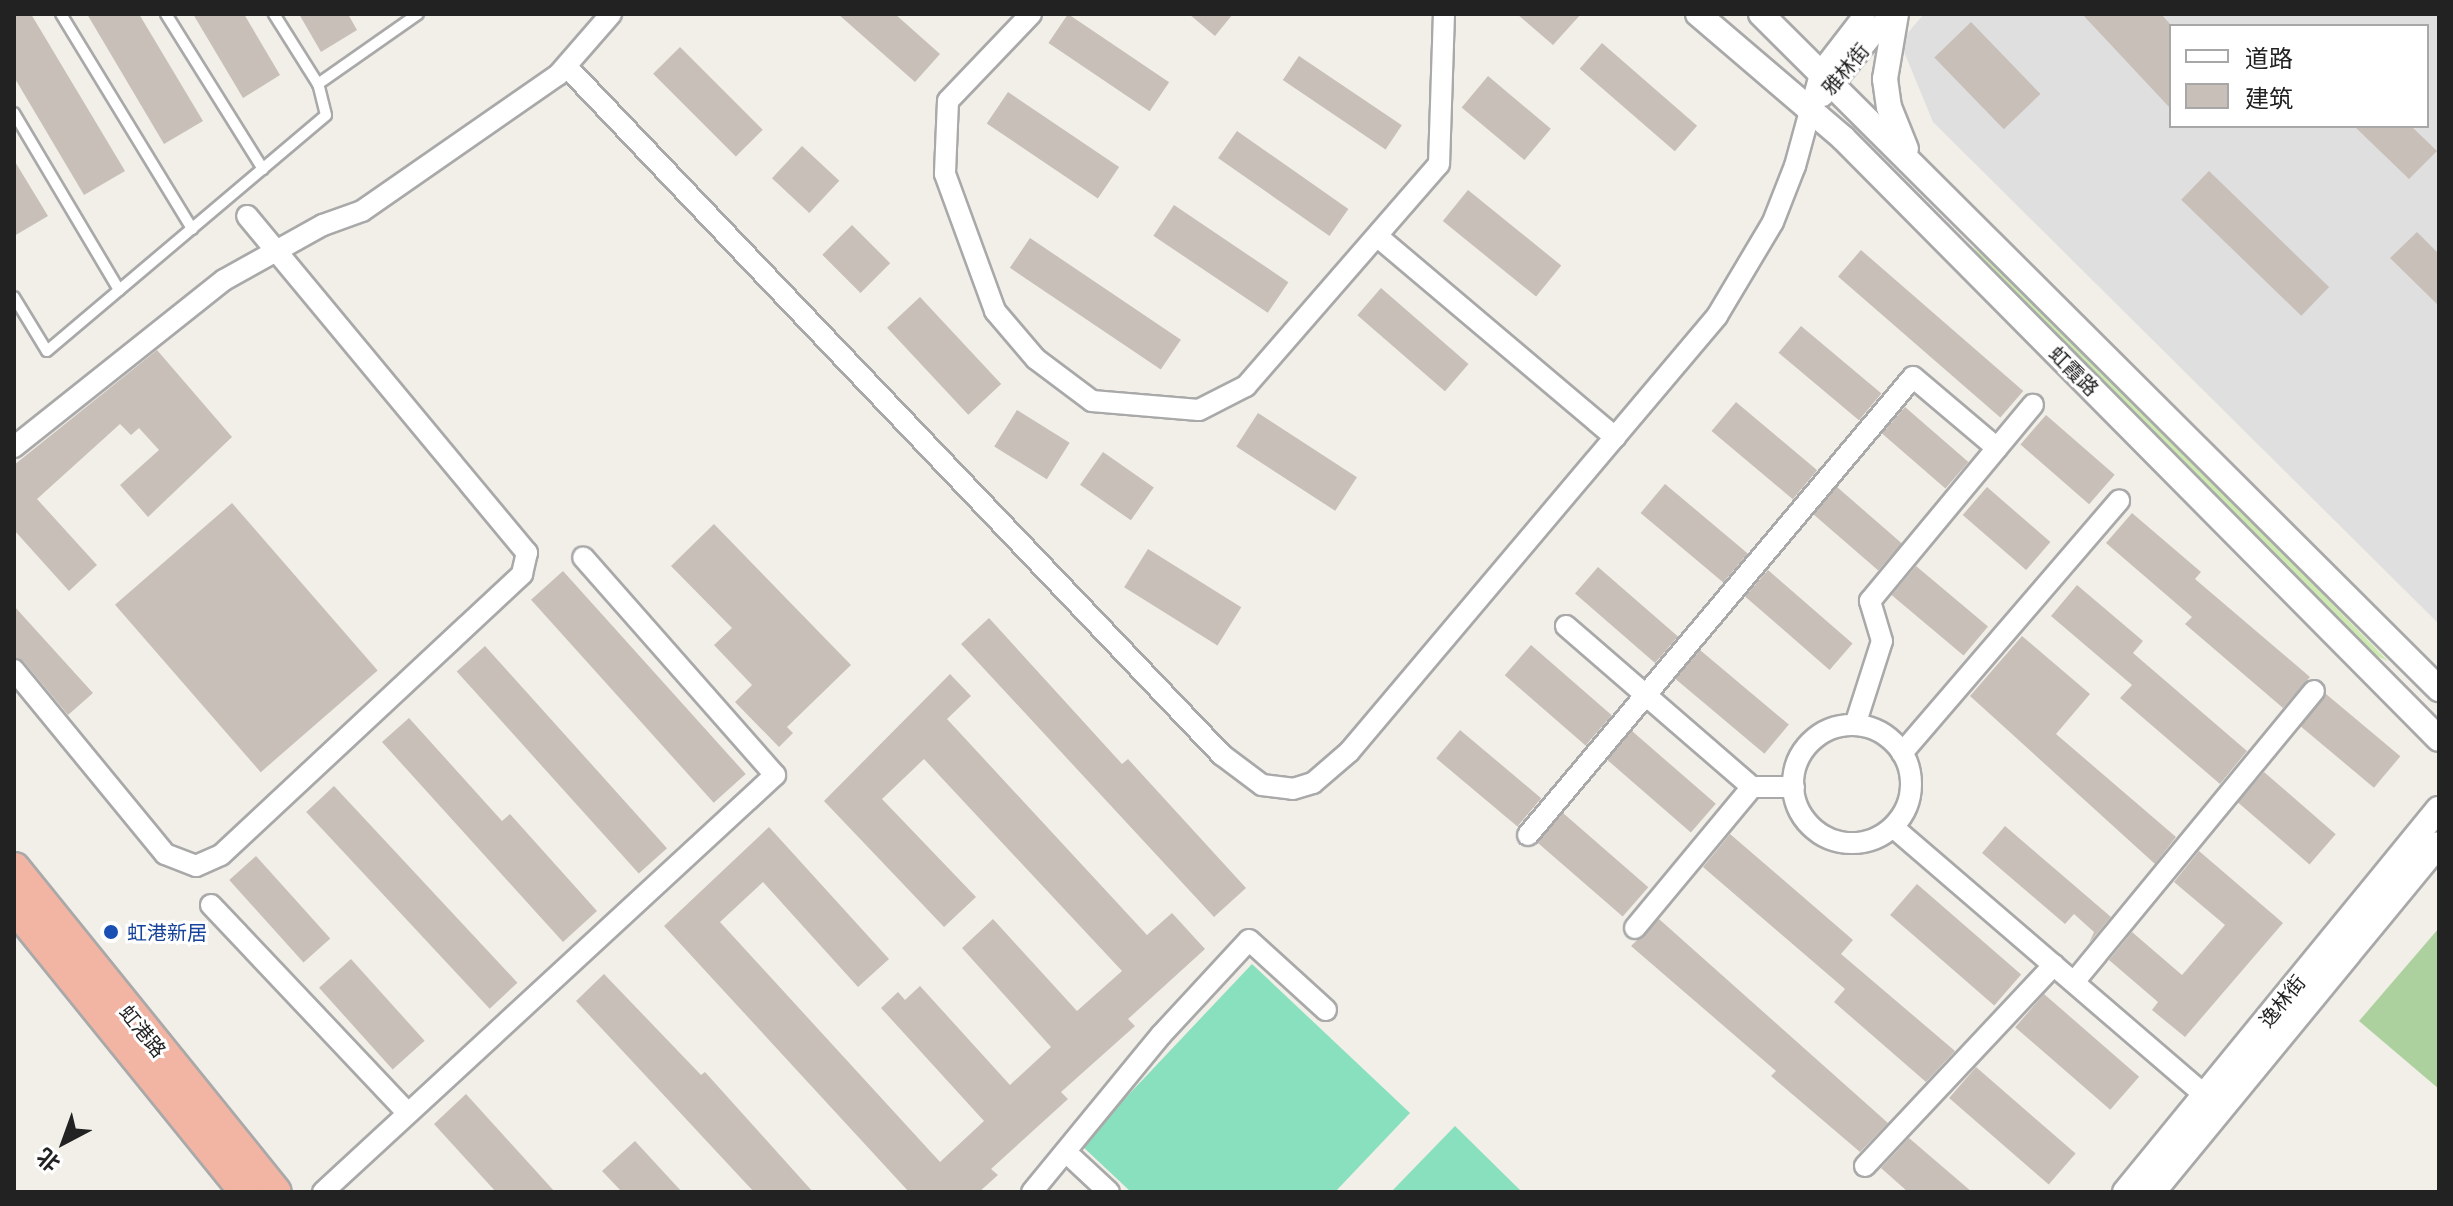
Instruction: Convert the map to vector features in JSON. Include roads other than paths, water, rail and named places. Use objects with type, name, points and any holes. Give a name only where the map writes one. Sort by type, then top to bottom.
[{"type":"highway","name":"虹港路","points":[[14,869],[275,1192]]},
{"type":"highway","name":"虹港路","points":[[14,905],[246,1192]]},
{"type":"street","points":[[14,447],[224,280],[277,250],[362,211],[567,67],[611,14]]},
{"type":"street","points":[[1019,18],[948,101],[945,174],[995,311],[1036,359],[1092,401],[1199,410],[1246,386],[1439,164],[1444,14]]},
{"type":"street","name":"虹霞路","points":[[1698,14],[1809,110],[2439,739]]},
{"type":"street","name":"虹霞路","points":[[1761,14],[2439,689]]},
{"type":"street","name":"雅林街","points":[[1809,110],[1865,14]]},
{"type":"street","name":"雅林街","points":[[1827,78],[1890,14]]},
{"type":"street","points":[[1896,14],[1886,50],[1889,107],[1915,165]]},
{"type":"street","points":[[567,67],[1222,755],[1262,785],[1293,789],[1313,783],[1339,762],[1717,316],[1747,273],[1784,194],[1809,110]]},
{"type":"street","points":[[14,670],[165,854],[196,866],[221,855],[522,574],[527,553],[247,216]]},
{"type":"street","points":[[1377,236],[1615,437]]},
{"type":"street","points":[[1528,835],[1913,377],[1997,448]]},
{"type":"street","points":[[1855,725],[1882,641],[1870,601],[2033,405]]},
{"type":"street","points":[[1902,753],[2119,501]]},
{"type":"street","points":[[323,1192],[775,775],[583,557]]},
{"type":"street","points":[[1566,626],[1752,787],[1794,787]]},
{"type":"street","points":[[2409,660],[2439,675]]},
{"type":"street","points":[[2074,982],[2314,691]]},
{"type":"street","points":[[1855,725],[1882,733],[1902,753],[1911,777],[1911,795],[1893,827],[1876,838],[1836,841],[1803,817],[1794,787],[1799,758],[1811,741],[1827,730],[1855,725]]},
{"type":"street","points":[[1635,928],[1752,787]]},
{"type":"street","name":"逸林街","points":[[2153,1192],[2213,1102],[2439,809]]},
{"type":"street","points":[[1893,827],[2213,1102]]},
{"type":"street","name":"逸林街","points":[[2125,1192],[2213,1102],[2439,844]]},
{"type":"street","points":[[211,905],[408,1113]]},
{"type":"street","points":[[1032,1192],[1161,1035],[1249,940],[1326,1010]]},
{"type":"street","points":[[1865,1166],[2054,965]]},
{"type":"street","points":[[1067,1153],[1109,1192]]},
{"type":"lane","points":[[61,14],[192,229]]},
{"type":"lane","points":[[166,14],[263,169]]},
{"type":"lane","points":[[14,297],[47,351],[326,115],[318,84],[274,14]]},
{"type":"lane","points":[[318,84],[418,14]]},
{"type":"lane","points":[[14,113],[119,290]]},
{"type":"place","name":"虹港新居","points":[[111,932]]}]
